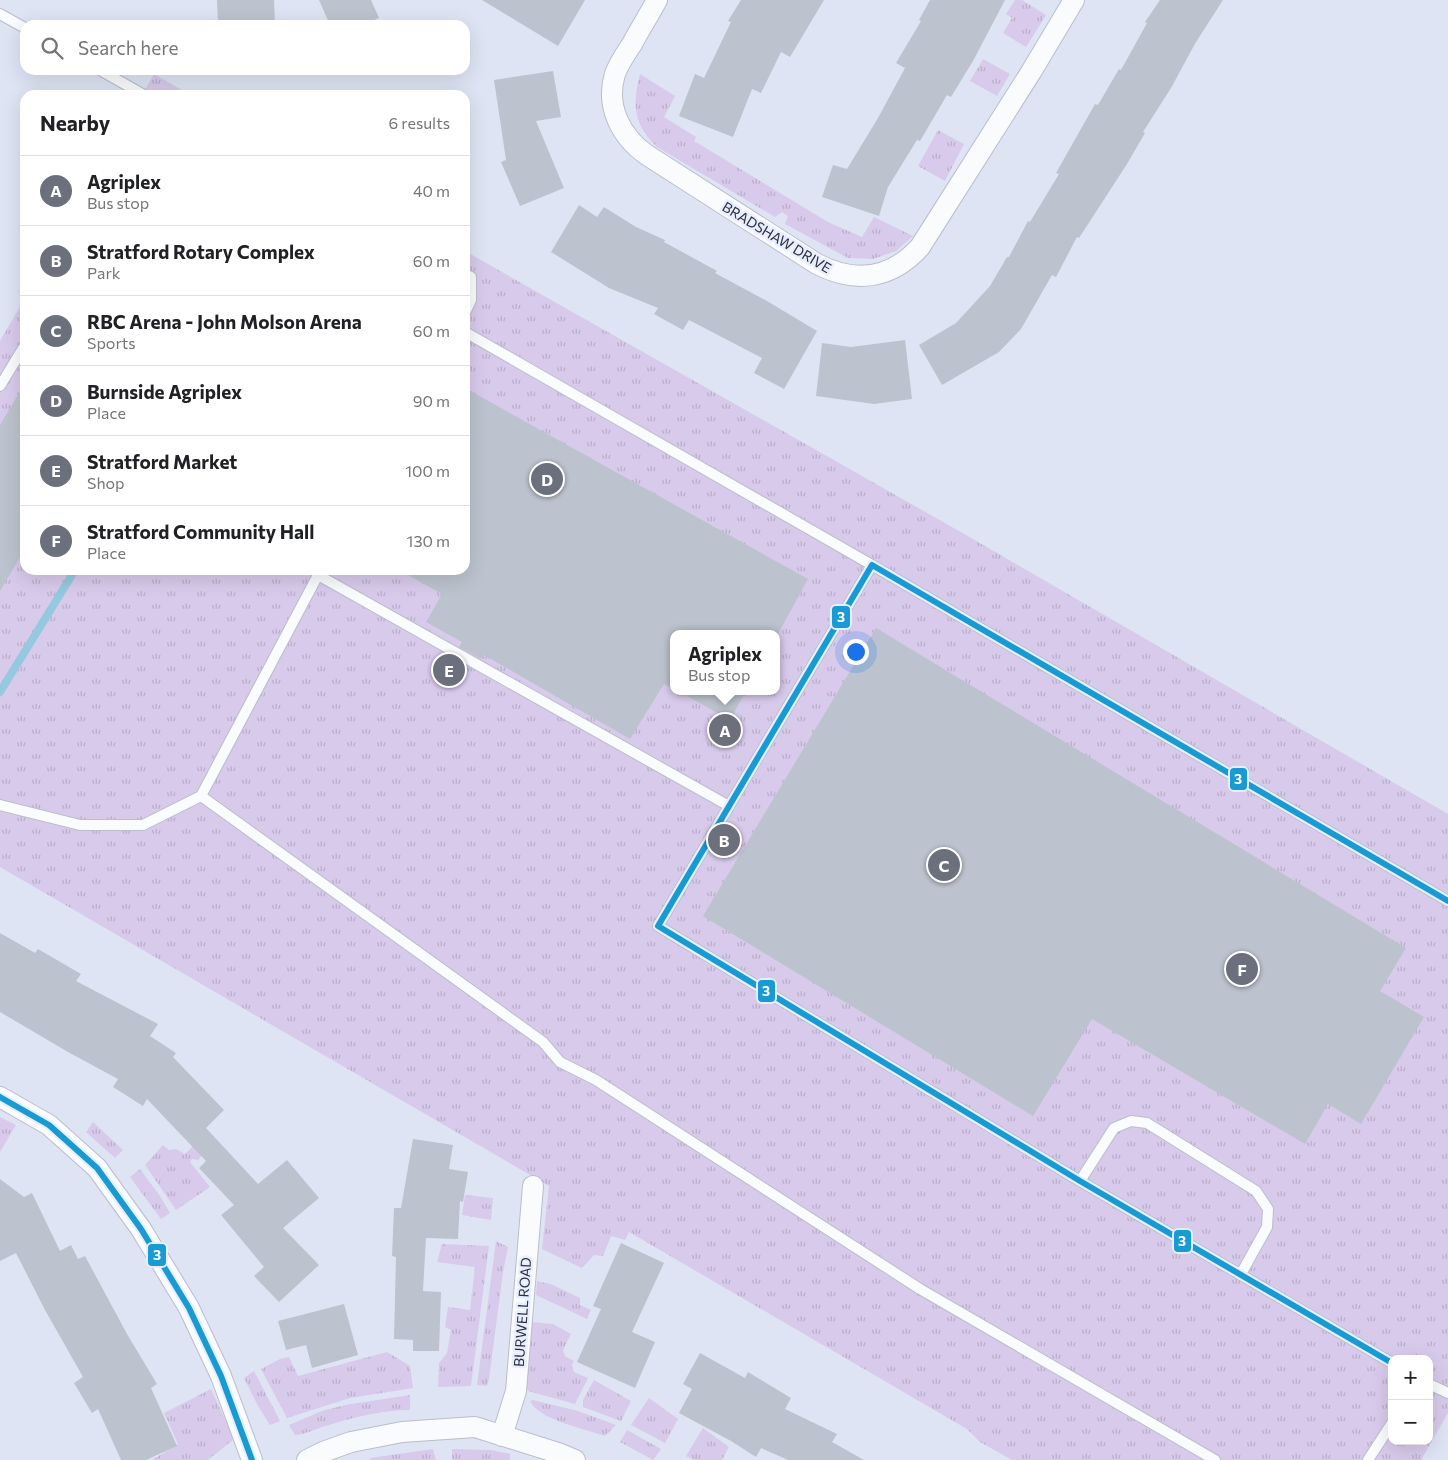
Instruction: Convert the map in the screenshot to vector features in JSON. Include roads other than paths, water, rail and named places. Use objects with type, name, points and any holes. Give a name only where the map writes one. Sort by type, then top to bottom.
[{"type":"street","name":"BRADSHAW DRIVE","points":[[658,0],[624,55],[615,75],[612,96],[613,106],[617,121],[624,134],[647,155],[817,264],[844,275],[858,276],[872,276],[899,266],[920,247],[1031,72],[1074,0]]},
{"type":"street","points":[[0,1097],[49,1125],[97,1168],[141,1229],[189,1308],[221,1376],[252,1460]]},
{"type":"street","name":"BURWELL ROAD","points":[[502,1436],[516,1391],[533,1186]]},
{"type":"street","points":[[307,1460],[351,1442],[402,1432],[475,1427],[576,1460]]},
{"type":"lane","points":[[0,14],[20,25]]},
{"type":"lane","points":[[109,75],[135,90]]},
{"type":"lane","points":[[470,276],[470,302]]},
{"type":"lane","points":[[470,335],[872,565],[1448,901]]},
{"type":"lane","points":[[0,386],[20,353]]},
{"type":"lane","points":[[872,565],[658,926],[1080,1181],[1388,1361]]},
{"type":"lane","points":[[0,805],[80,825],[143,825],[201,796],[318,575]]},
{"type":"lane","points":[[323,575],[728,806]]},
{"type":"lane","points":[[201,796],[543,1042],[560,1062],[596,1080],[920,1289],[1215,1460]]},
{"type":"lane","points":[[1080,1181],[1114,1128],[1131,1121],[1147,1123],[1256,1191],[1268,1209],[1267,1227],[1241,1274]]},
{"type":"lane","points":[[1433,1386],[1448,1393]]},
{"type":"lane","points":[[1368,1460],[1388,1429]]},
{"type":"waterway","points":[[0,692],[72,575]]},
{"type":"place","name":"Burnside Agriplex","points":[[547,479]]},
{"type":"place","name":"Stratford Market","points":[[449,670]]},
{"type":"place","name":"Agriplex","points":[[725,730]]},
{"type":"place","name":"Stratford Rotary Complex","points":[[724,840]]},
{"type":"place","name":"RBC Arena - John Molson Arena","points":[[944,865]]},
{"type":"place","name":"Stratford Community Hall","points":[[1242,969]]}]
